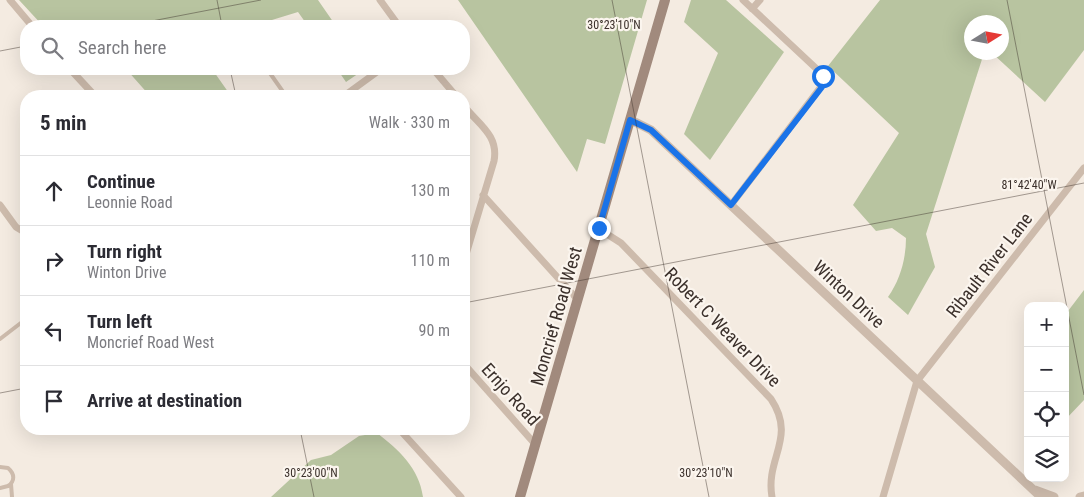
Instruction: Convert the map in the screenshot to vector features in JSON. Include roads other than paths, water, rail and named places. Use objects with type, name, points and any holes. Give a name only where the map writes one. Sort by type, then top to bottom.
[{"type":"main road","name":"Moncrief Road West","points":[[520,497],[665,0]]},
{"type":"street","points":[[10,0],[27,20]]},
{"type":"street","points":[[380,0],[395,20]]},
{"type":"street","points":[[731,205],[823,84],[820,73],[743,0]]},
{"type":"street","points":[[752,9],[760,0]]},
{"type":"street","points":[[76,75],[89,90]]},
{"type":"street","points":[[352,90],[373,75]]},
{"type":"street","points":[[438,75],[451,90]]},
{"type":"street","points":[[470,240],[494,161],[494,143],[482,126],[471,115]]},
{"type":"street","name":"Winton Drive","points":[[630,120],[651,130],[1041,497]]},
{"type":"street","name":"Ribault River Lane","points":[[917,381],[1084,168]]},
{"type":"street","points":[[483,195],[578,300]]},
{"type":"street","points":[[0,205],[20,229]]},
{"type":"street","name":"Robert C Weaver Drive","points":[[599,228],[621,243],[774,404],[779,414],[782,438],[771,478],[772,497]]},
{"type":"street","name":"Ernjo Road","points":[[470,371],[535,444]]},
{"type":"street","points":[[883,497],[917,381]]},
{"type":"street","points":[[404,435],[461,497]]},
{"type":"street","points":[[1033,489],[1054,497]]},
{"type":"street","points":[[1080,497],[1084,496]]},
{"type":"lane","points":[[271,75],[282,90]]},
{"type":"lane","points":[[0,339],[20,324]]},
{"type":"lane","points":[[1,465],[13,473],[11,484],[12,497]]},
{"type":"lane","points":[[0,488],[5,488],[11,484]]}]
